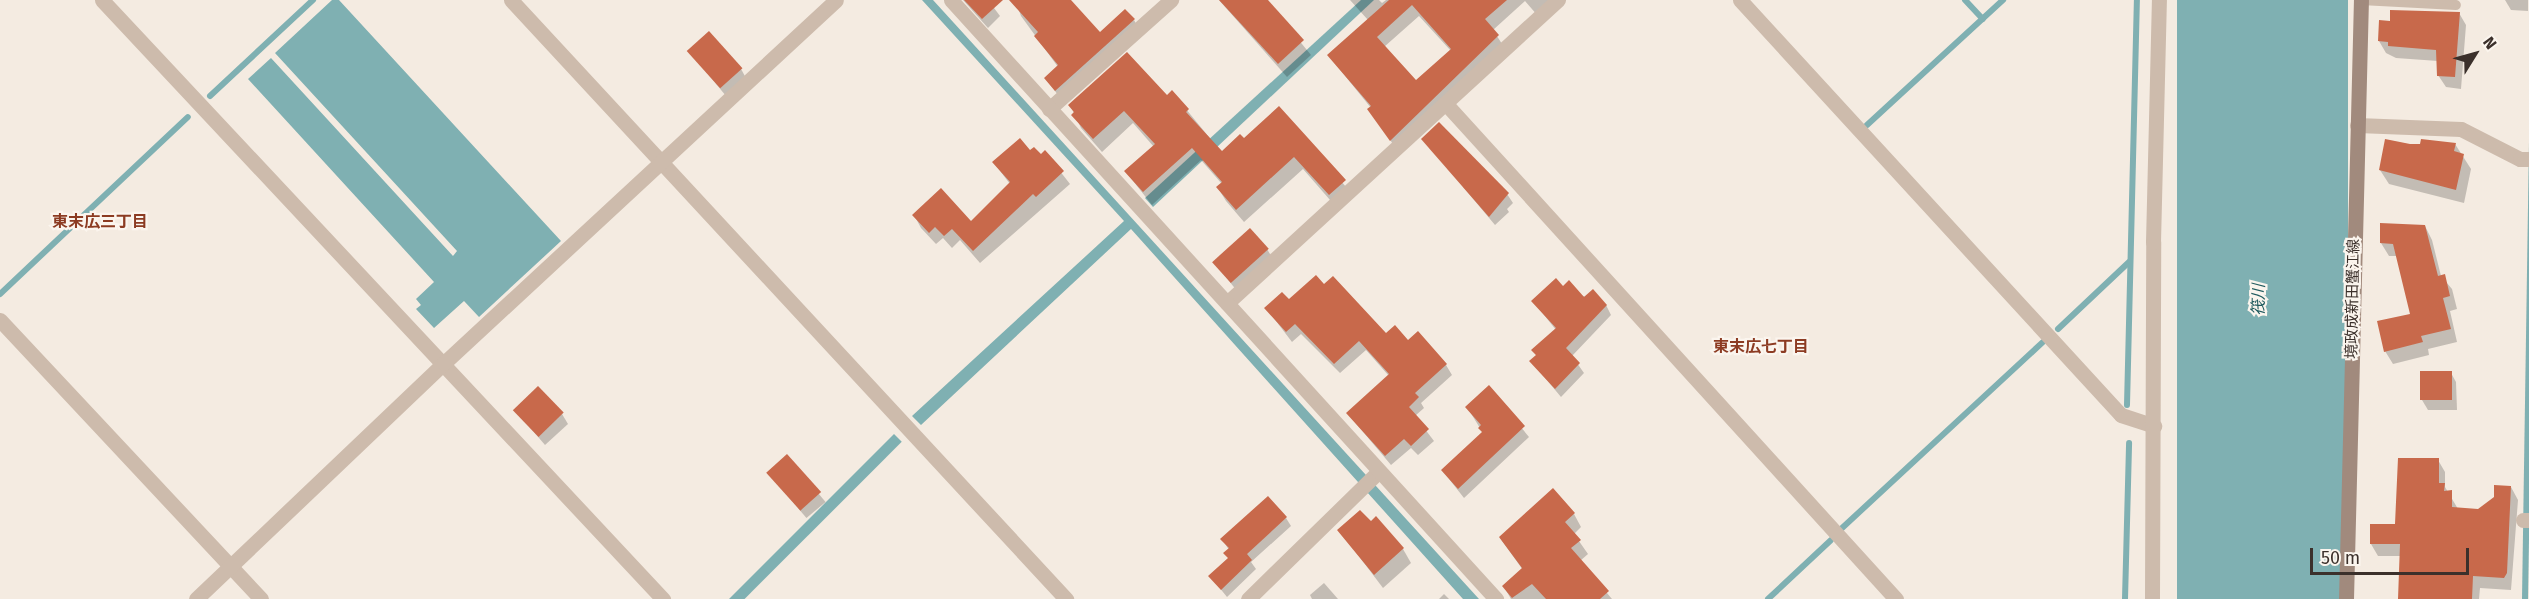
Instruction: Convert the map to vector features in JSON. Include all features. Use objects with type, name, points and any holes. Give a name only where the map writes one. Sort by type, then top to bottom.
[{"type":"main road","name":"境政成新田蟹江線","points":[[2346,599],[2361,0]]},
{"type":"street","points":[[102,0],[663,599]]},
{"type":"street","points":[[512,0],[1066,599]]},
{"type":"street","points":[[196,599],[444,363],[836,0]]},
{"type":"street","points":[[951,0],[1227,303],[1376,474],[1497,599]]},
{"type":"street","points":[[1049,109],[1172,0]]},
{"type":"street","points":[[1227,303],[1558,0]]},
{"type":"street","points":[[1740,0],[2121,415],[2154,426]]},
{"type":"street","points":[[2152,599],[2153,242],[2159,0]]},
{"type":"street","points":[[1446,104],[1896,599]]},
{"type":"street","points":[[2357,125],[2461,129],[2525,159]]},
{"type":"street","points":[[0,320],[261,599]]},
{"type":"street","points":[[1248,599],[1376,474]]},
{"type":"lane","points":[[2361,0],[2456,5]]},
{"type":"water","points":[[332,0],[339,0],[561,241],[479,317],[464,301],[434,328],[416,309],[421,305],[416,299],[434,282],[248,79],[271,58],[453,256],[457,251],[275,53]]},
{"type":"water","points":[[922,0],[933,0],[1479,599],[1463,599],[1131,229],[921,425],[912,416],[1124,221]]},
{"type":"water","points":[[1361,0],[1374,0],[1153,207],[1145,198]]},
{"type":"water","name":"筏川","points":[[2177,0],[2348,0],[2348,599],[2177,599]]},
{"type":"water","points":[[2529,141],[2529,539],[2528,599],[2522,599]]},
{"type":"water","points":[[894,434],[902,442],[745,599],[729,599]]},
{"type":"building","points":[[964,0],[1003,0],[982,19]]},
{"type":"building","points":[[1009,0],[1071,0],[1100,32],[1125,9],[1135,19],[1055,91],[1044,78],[1058,65],[1034,36],[1038,32]]},
{"type":"building","points":[[1219,0],[1268,0],[1304,40],[1278,64]]},
{"type":"building","points":[[1389,0],[1507,0],[1485,19],[1499,35],[1390,141],[1367,109],[1371,106],[1327,55]],"holes":[[[1412,5],[1451,49],[1416,80],[1377,37]]]},
{"type":"building","points":[[2390,10],[2460,12],[2455,77],[2437,76],[2436,50],[2388,46],[2388,42],[2378,41],[2379,20],[2390,21]]},
{"type":"building","points":[[709,31],[742,68],[720,88],[687,51]]},
{"type":"building","points":[[1127,52],[1167,95],[1172,90],[1189,109],[1186,112],[1222,151],[1240,134],[1244,138],[1279,106],[1346,180],[1329,195],[1294,157],[1236,210],[1216,187],[1222,182],[1192,148],[1143,192],[1124,171],[1155,144],[1124,111],[1093,139],[1071,115],[1074,112],[1068,105]]},
{"type":"building","points":[[1439,122],[1509,193],[1489,217],[1421,139]]},
{"type":"building","points":[[1020,138],[1030,150],[1034,147],[1041,154],[1045,150],[1064,171],[1036,197],[1033,194],[973,251],[952,229],[944,236],[935,227],[929,233],[912,215],[941,188],[971,221],[1010,182],[992,162]]},
{"type":"building","points":[[2385,139],[2410,144],[2420,144],[2421,139],[2456,143],[2454,151],[2464,154],[2456,190],[2379,170]]},
{"type":"building","points":[[2380,223],[2425,225],[2438,276],[2445,274],[2450,296],[2443,298],[2451,329],[2421,336],[2423,342],[2384,352],[2377,321],[2410,314],[2393,244],[2380,243]]},
{"type":"building","points":[[1250,228],[1269,249],[1231,283],[1212,262]]},
{"type":"building","points":[[1316,275],[1324,284],[1333,276],[1386,333],[1395,325],[1408,340],[1418,331],[1447,364],[1415,393],[1419,397],[1409,407],[1429,429],[1411,446],[1404,439],[1385,456],[1346,413],[1389,374],[1359,341],[1334,364],[1295,324],[1286,332],[1264,308],[1282,292],[1289,299]]},
{"type":"building","points":[[1556,278],[1563,286],[1569,280],[1584,297],[1593,289],[1607,305],[1566,348],[1580,363],[1555,389],[1529,361],[1536,355],[1531,350],[1556,328],[1531,301]]},
{"type":"building","points":[[2420,371],[2452,371],[2452,400],[2420,400]]},
{"type":"building","points":[[1489,385],[1525,426],[1458,489],[1441,470],[1482,432],[1478,428],[1481,425],[1465,407]]},
{"type":"building","points":[[538,386],[564,413],[539,437],[513,410]]},
{"type":"building","points":[[787,454],[821,492],[800,511],[766,473]]},
{"type":"building","points":[[2398,458],[2439,458],[2439,483],[2445,483],[2444,491],[2452,490],[2452,507],[2478,509],[2494,497],[2494,485],[2511,486],[2507,573],[2504,578],[2473,576],[2472,599],[2398,599],[2400,544],[2370,544],[2370,524],[2395,524]]},
{"type":"building","points":[[1553,488],[1575,513],[1565,522],[1581,540],[1571,548],[1609,591],[1600,599],[1546,599],[1532,584],[1512,598],[1502,586],[1522,568],[1499,537]]},
{"type":"building","points":[[1268,496],[1287,517],[1247,554],[1252,560],[1221,590],[1208,576],[1228,558],[1223,553],[1229,548],[1220,539]]},
{"type":"building","points":[[1360,510],[1371,521],[1376,516],[1404,548],[1374,575],[1337,530]]},
{"type":"waterway","points":[[210,96],[313,0]]},
{"type":"waterway","points":[[1965,0],[1983,19]]},
{"type":"waterway","points":[[1867,125],[2003,0]]},
{"type":"waterway","points":[[2127,405],[2137,0]]},
{"type":"waterway","points":[[0,294],[188,117]]},
{"type":"waterway","points":[[2058,329],[2129,262]]},
{"type":"waterway","points":[[1841,529],[2043,342]]},
{"type":"waterway","points":[[2125,599],[2129,443]]},
{"type":"waterway","points":[[1768,599],[1831,540]]},
{"type":"district","name":"東末広三丁目","points":[[100,222]]},
{"type":"district","name":"東末広七丁目","points":[[1761,347]]}]
